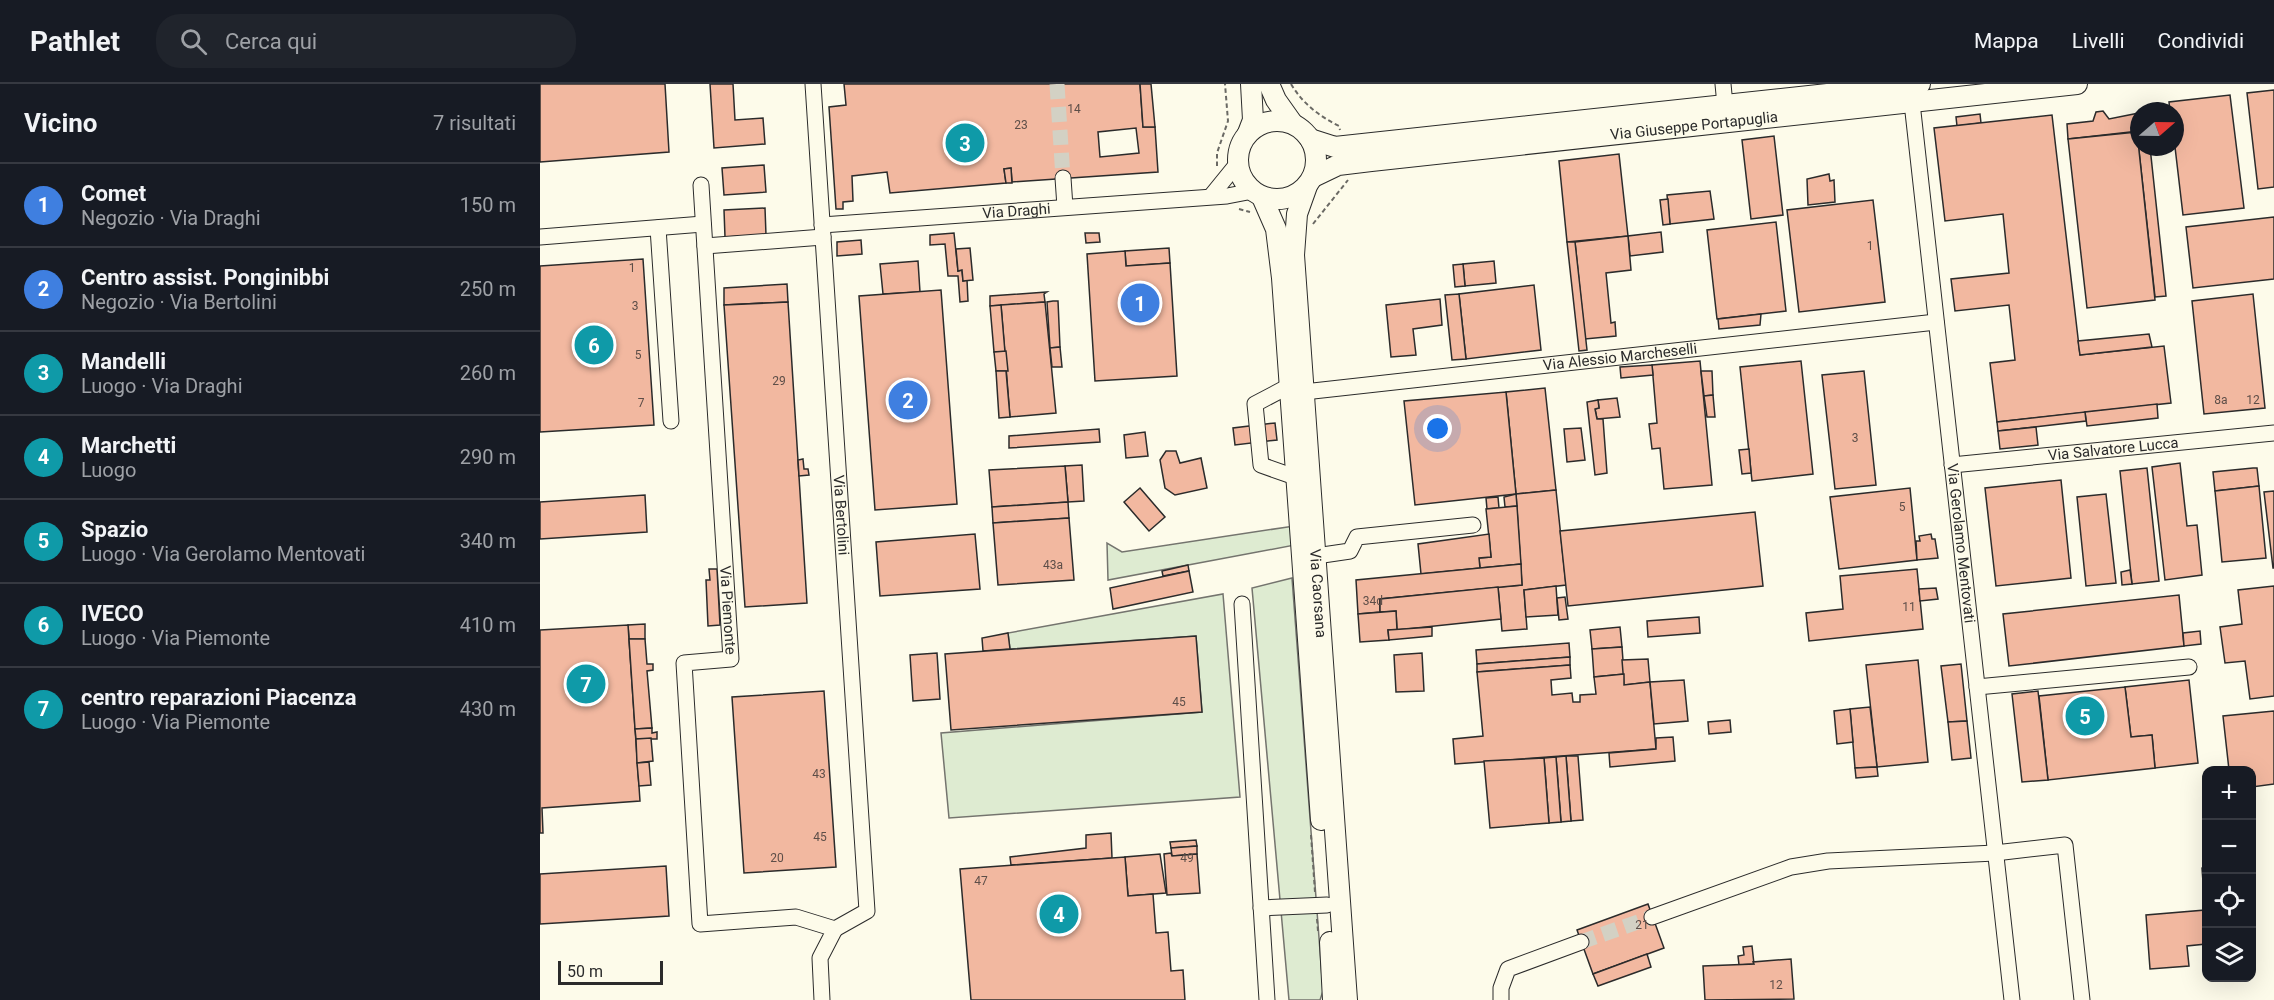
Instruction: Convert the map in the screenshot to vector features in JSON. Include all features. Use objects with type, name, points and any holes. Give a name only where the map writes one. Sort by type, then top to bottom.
[{"type":"main road","points":[[1251,84],[1253,120],[1238,153],[1240,174],[1257,194],[1286,199],[1310,182],[1316,158],[1310,139],[1293,124],[1276,100],[1269,84]]},
{"type":"main road","name":"Via Giuseppe Portapuglia","points":[[1310,139],[1335,147],[1725,105],[1914,90],[2077,84]]},
{"type":"main road","name":"Via Giuseppe Portapuglia","points":[[1310,182],[1338,165],[1914,90]]},
{"type":"main road","points":[[1248,133],[1269,121],[1293,124]]},
{"type":"main road","name":"Via Caorsana","points":[[1310,182],[1297,214],[1294,255],[1297,389],[1295,477],[1333,1000]]},
{"type":"main road","name":"Via Caorsana","points":[[1257,194],[1273,220],[1279,246],[1316,556],[1347,1000]]},
{"type":"street","name":"Via Bertolini","points":[[813,84],[867,911],[836,928]]},
{"type":"street","points":[[1723,84],[1725,105]]},
{"type":"street","name":"Via Gerolamo Mentovati","points":[[1914,90],[1936,322],[2012,1000]]},
{"type":"street","points":[[1211,196],[1238,164]]},
{"type":"street","points":[[1063,178],[1065,207]]},
{"type":"street","name":"Via Piemonte","points":[[701,185],[731,658],[684,663],[700,924],[796,917],[836,928]]},
{"type":"street","name":"Via Draghi","points":[[705,246],[823,231],[1065,207],[1257,194]]},
{"type":"street","points":[[540,237],[704,224]]},
{"type":"street","points":[[658,228],[671,421]]},
{"type":"street","name":"Via Alessio Marcheselli","points":[[1297,389],[1936,322]]},
{"type":"street","points":[[1295,477],[1261,465],[1255,404],[1297,389]]},
{"type":"street","name":"Via Salvatore Lucca","points":[[1952,465],[2274,433]]},
{"type":"street","points":[[1316,556],[1350,551],[1357,537],[1473,525]]},
{"type":"street","points":[[1242,604],[1267,1000]]},
{"type":"street","points":[[1977,687],[2189,667]]},
{"type":"street","points":[[1652,917],[1791,867],[1827,861],[1995,854],[2065,845],[2082,1000]]},
{"type":"street","points":[[1261,908],[1327,905]]},
{"type":"street","points":[[822,1000],[820,958],[836,928]]},
{"type":"street","points":[[1501,1000],[1501,988],[1508,969],[1581,942]]},
{"type":"path","points":[[1291,84],[1299,98],[1321,117],[1339,126]]},
{"type":"green space","points":[[1294,526],[1295,545],[1108,580],[1107,543],[1122,552]]},
{"type":"green space","points":[[1292,578],[1323,991],[1320,1000],[1289,1000],[1252,588]]},
{"type":"green space","points":[[1223,594],[1240,797],[949,818],[941,733],[1202,712],[1196,636],[1010,649],[1008,633]]},
{"type":"building","points":[[540,84],[665,84],[669,152],[540,162]]},
{"type":"building","points":[[710,84],[733,84],[735,120],[763,118],[765,144],[714,148]]},
{"type":"building","points":[[844,84],[1140,84],[1143,127],[1155,127],[1158,172],[1012,182],[1011,168],[1004,169],[1006,183],[890,193],[887,172],[852,176],[853,201],[843,202],[843,209],[836,209],[829,107],[846,105]],"holes":[[[1136,128],[1139,153],[1100,157],[1098,132]]]},
{"type":"building","points":[[1140,84],[1151,84],[1155,127],[1143,127]]},
{"type":"building","points":[[2274,90],[2274,187],[2258,189],[2247,93]]},
{"type":"building","points":[[2230,95],[2244,208],[2183,215],[2176,156],[2184,156],[2184,102],[2169,102]]},
{"type":"building","points":[[2103,111],[2109,119],[2130,115],[2130,132],[2068,139],[2067,124],[2093,121],[2096,112]]},
{"type":"building","points":[[1980,114],[1981,123],[1957,126],[1956,117]]},
{"type":"building","points":[[2052,115],[2080,355],[2164,346],[2171,403],[1997,422],[1990,363],[2015,360],[2009,305],[1955,311],[1951,279],[2009,273],[2003,214],[1945,221],[1934,128]]},
{"type":"building","points":[[2130,133],[2130,156],[2140,156],[2155,300],[2087,308],[2068,139]]},
{"type":"building","points":[[1774,136],[1783,215],[1751,219],[1742,140]]},
{"type":"building","points":[[1619,154],[1628,236],[1567,242],[1559,161]]},
{"type":"building","points":[[2140,156],[2151,156],[2166,296],[2155,297]]},
{"type":"building","points":[[764,165],[766,192],[724,195],[722,168]]},
{"type":"building","points":[[1011,168],[1012,183],[1006,183],[1004,169]]},
{"type":"building","points":[[1829,174],[1830,181],[1834,180],[1835,202],[1808,205],[1807,179]]},
{"type":"building","points":[[1710,191],[1714,219],[1670,224],[1667,195]]},
{"type":"building","points":[[1668,199],[1670,224],[1663,225],[1660,200]]},
{"type":"building","points":[[1873,200],[1885,302],[1799,312],[1787,210]]},
{"type":"building","points":[[765,208],[766,235],[725,237],[724,210]]},
{"type":"building","points":[[2274,217],[2274,279],[2193,288],[2186,227]]},
{"type":"building","points":[[1776,222],[1786,311],[1717,319],[1707,230]]},
{"type":"building","points":[[1661,232],[1663,252],[1630,256],[1628,236]]},
{"type":"building","points":[[954,233],[958,271],[962,270],[963,281],[967,280],[968,301],[960,302],[958,276],[948,276],[945,244],[930,245],[930,235]]},
{"type":"building","points":[[1085,233],[1099,233],[1100,242],[1086,243]]},
{"type":"building","points":[[1628,236],[1631,270],[1606,273],[1611,323],[1615,322],[1616,336],[1585,339],[1575,242]]},
{"type":"building","points":[[861,240],[862,254],[837,256],[837,242]]},
{"type":"building","points":[[1567,242],[1575,242],[1587,350],[1579,351]]},
{"type":"building","points":[[970,248],[973,280],[963,281],[962,270],[958,271],[956,249]]},
{"type":"building","points":[[1169,248],[1170,263],[1126,266],[1125,251]]},
{"type":"building","points":[[1125,251],[1126,266],[1170,263],[1177,376],[1095,381],[1087,254]]},
{"type":"building","points":[[643,259],[654,425],[540,432],[540,266]]},
{"type":"building","points":[[918,261],[920,292],[883,294],[880,264]]},
{"type":"building","points":[[1494,261],[1496,283],[1465,286],[1463,264]]},
{"type":"building","points":[[1463,264],[1465,286],[1455,287],[1453,265]]},
{"type":"building","points":[[787,284],[788,302],[724,305],[724,288]]},
{"type":"building","points":[[1534,285],[1541,350],[1466,359],[1459,294]]},
{"type":"building","points":[[941,290],[957,504],[875,510],[859,296]]},
{"type":"building","points":[[1047,292],[1044,294],[1045,302],[990,306],[990,296]]},
{"type":"building","points":[[1459,294],[1466,359],[1452,360],[1445,295]]},
{"type":"building","points":[[2253,294],[2265,408],[2204,414],[2192,301]]},
{"type":"building","points":[[1440,299],[1442,325],[1413,329],[1416,355],[1391,357],[1386,305]]},
{"type":"building","points":[[1058,301],[1060,347],[1050,348],[1047,302]]},
{"type":"building","points":[[788,302],[807,603],[745,607],[724,305]]},
{"type":"building","points":[[1045,302],[1056,413],[1010,417],[1001,305]]},
{"type":"building","points":[[1001,305],[1005,352],[994,352],[990,306]]},
{"type":"building","points":[[1761,314],[1760,325],[1719,329],[1718,319]]},
{"type":"building","points":[[2149,334],[2152,347],[2080,355],[2078,341]]},
{"type":"building","points":[[1060,347],[1062,367],[1052,367],[1050,348]]},
{"type":"building","points":[[1006,351],[1008,371],[996,371],[994,352]]},
{"type":"building","points":[[1700,361],[1712,485],[1664,489],[1660,448],[1652,449],[1649,424],[1657,423],[1652,365]]},
{"type":"building","points":[[1801,361],[1813,474],[1752,481],[1740,367]]},
{"type":"building","points":[[1652,365],[1653,375],[1621,378],[1620,367]]},
{"type":"building","points":[[996,371],[1006,371],[1010,417],[999,418]]},
{"type":"building","points":[[1701,371],[1712,371],[1713,395],[1704,396]]},
{"type":"building","points":[[1864,371],[1876,485],[1835,489],[1822,375]]},
{"type":"building","points":[[1545,388],[1556,490],[1516,494],[1506,392]]},
{"type":"building","points":[[1506,392],[1516,494],[1415,505],[1404,401]]},
{"type":"building","points":[[1713,395],[1715,417],[1707,417],[1704,396]]},
{"type":"building","points":[[1617,398],[1620,417],[1597,419],[1595,409],[1599,408],[1598,400]]},
{"type":"building","points":[[1598,400],[1599,408],[1595,409],[1597,419],[1603,419],[1607,473],[1595,475],[1587,402]]},
{"type":"building","points":[[2157,404],[2158,418],[2087,426],[2085,412]]},
{"type":"building","points":[[2085,412],[2086,421],[1998,431],[1997,422]]},
{"type":"building","points":[[1275,423],[1277,440],[1235,445],[1233,428]]},
{"type":"building","points":[[2036,427],[2038,445],[2000,449],[1998,431]]},
{"type":"building","points":[[1581,428],[1585,460],[1567,462],[1564,429]]},
{"type":"building","points":[[1099,429],[1100,442],[1009,448],[1009,436]]},
{"type":"building","points":[[1145,432],[1148,456],[1126,458],[1124,435]]},
{"type":"building","points":[[1749,449],[1751,473],[1742,474],[1739,450]]},
{"type":"building","points":[[1166,451],[1176,451],[1180,463],[1201,458],[1207,488],[1175,495],[1165,488],[1160,460]]},
{"type":"building","points":[[803,459],[804,469],[808,469],[809,475],[799,476],[798,460]]},
{"type":"building","points":[[2180,463],[2187,526],[2197,525],[2202,575],[2165,580],[2152,467]]},
{"type":"building","points":[[1082,465],[1084,501],[1068,502],[1065,466]]},
{"type":"building","points":[[1065,466],[1068,502],[992,507],[989,470]]},
{"type":"building","points":[[2147,468],[2159,581],[2132,584],[2120,471]]},
{"type":"building","points":[[2257,468],[2259,486],[2215,491],[2213,472]]},
{"type":"building","points":[[2061,480],[2071,578],[1996,586],[1985,488]]},
{"type":"building","points":[[2259,486],[2266,558],[2222,562],[2215,491]]},
{"type":"building","points":[[1140,488],[1165,517],[1149,531],[1124,502]]},
{"type":"building","points":[[1910,488],[1917,560],[1839,569],[1830,497]]},
{"type":"building","points":[[1556,490],[1566,585],[1524,590],[1527,629],[1502,631],[1498,587],[1522,585],[1516,494]]},
{"type":"building","points":[[2274,491],[2274,568],[2273,568],[2264,492]]},
{"type":"building","points":[[1516,494],[1517,506],[1505,507],[1504,497]]},
{"type":"building","points":[[2106,494],[2116,583],[2086,586],[2077,497]]},
{"type":"building","points":[[645,495],[647,532],[540,539],[540,502]]},
{"type":"building","points":[[1498,497],[1499,508],[1487,509],[1486,498]]},
{"type":"building","points":[[1068,502],[1069,518],[993,523],[992,507]]},
{"type":"building","points":[[1517,506],[1521,564],[1480,568],[1479,558],[1491,557],[1486,509]]},
{"type":"building","points":[[1755,512],[1763,586],[1568,606],[1560,531]]},
{"type":"building","points":[[1069,518],[1074,580],[998,585],[993,523]]},
{"type":"building","points":[[975,534],[980,589],[880,596],[876,542]]},
{"type":"building","points":[[1489,534],[1491,557],[1479,558],[1480,568],[1421,574],[1418,544]]},
{"type":"building","points":[[1931,534],[1932,539],[1935,539],[1938,558],[1917,560],[1916,541],[1920,541],[1919,536]]},
{"type":"building","points":[[1521,564],[1522,585],[1380,599],[1380,612],[1358,614],[1356,580]]},
{"type":"building","points":[[1188,565],[1189,571],[1163,576],[1162,571]]},
{"type":"building","points":[[709,569],[717,569],[720,625],[708,626],[706,580],[710,580]]},
{"type":"building","points":[[1917,569],[1923,629],[1809,641],[1806,613],[1843,609],[1840,576]]},
{"type":"building","points":[[2130,570],[2132,584],[2122,585],[2121,572]]},
{"type":"building","points":[[1189,571],[1193,592],[1113,609],[1110,588]]},
{"type":"building","points":[[1556,586],[1558,615],[1526,617],[1524,590]]},
{"type":"building","points":[[2274,586],[2274,696],[2250,699],[2245,661],[2225,663],[2220,627],[2242,624],[2238,590]]},
{"type":"building","points":[[1498,587],[1501,619],[1397,630],[1396,611],[1380,612],[1380,599]]},
{"type":"building","points":[[1936,588],[1938,599],[1920,601],[1919,589]]},
{"type":"building","points":[[2179,595],[2184,646],[2009,666],[2003,614]]},
{"type":"building","points":[[1565,597],[1568,619],[1559,620],[1557,598]]},
{"type":"building","points":[[1396,611],[1397,630],[1388,630],[1389,640],[1360,642],[1358,614]]},
{"type":"building","points":[[1699,617],[1700,633],[1648,637],[1647,621]]},
{"type":"building","points":[[645,624],[645,639],[629,639],[628,625]]},
{"type":"building","points":[[628,625],[640,801],[542,808],[543,833],[540,833],[540,630]]},
{"type":"building","points":[[1432,627],[1432,636],[1389,640],[1388,630]]},
{"type":"building","points":[[1620,627],[1622,647],[1592,649],[1590,630]]},
{"type":"building","points":[[2200,631],[2201,644],[2184,646],[2183,633]]},
{"type":"building","points":[[1008,633],[1010,649],[983,651],[982,638]]},
{"type":"building","points":[[1196,636],[1202,712],[951,730],[945,654]]},
{"type":"building","points":[[629,639],[645,639],[647,664],[653,664],[653,670],[647,671],[652,728],[635,729]]},
{"type":"building","points":[[1569,643],[1570,657],[1477,664],[1476,650]]},
{"type":"building","points":[[1622,647],[1624,674],[1594,677],[1592,649]]},
{"type":"building","points":[[937,653],[940,699],[913,701],[910,655]]},
{"type":"building","points":[[1422,653],[1424,691],[1396,692],[1394,655]]},
{"type":"building","points":[[1570,657],[1570,665],[1477,672],[1477,664]]},
{"type":"building","points":[[1648,659],[1650,682],[1624,685],[1622,660]]},
{"type":"building","points":[[1918,660],[1928,762],[1877,767],[1866,665]]},
{"type":"building","points":[[1961,664],[1967,721],[1948,722],[1941,666]]},
{"type":"building","points":[[1570,665],[1571,678],[1551,680],[1552,695],[1572,693],[1573,702],[1580,702],[1580,695],[1596,694],[1594,677],[1624,674],[1624,685],[1650,682],[1656,749],[1455,764],[1453,739],[1483,736],[1477,672]]},
{"type":"building","points":[[1684,680],[1688,721],[1654,724],[1650,682]]},
{"type":"building","points":[[2189,680],[2198,763],[2155,768],[2152,735],[2131,737],[2125,687]]},
{"type":"building","points":[[2125,687],[2131,737],[2152,735],[2155,768],[2048,780],[2039,696]]},
{"type":"building","points":[[824,691],[836,867],[744,873],[732,697]]},
{"type":"building","points":[[2038,691],[2048,780],[2022,782],[2012,694]]},
{"type":"building","points":[[1870,707],[1877,767],[1855,768],[1850,709]]},
{"type":"building","points":[[1850,709],[1853,742],[1837,744],[1834,711]]},
{"type":"building","points":[[2274,711],[2274,784],[2256,786],[2256,766],[2229,766],[2223,716]]},
{"type":"building","points":[[1730,720],[1731,732],[1709,734],[1708,722]]},
{"type":"building","points":[[1967,721],[1971,758],[1952,760],[1948,722]]},
{"type":"building","points":[[652,728],[652,733],[657,732],[657,739],[636,739],[635,729]]},
{"type":"building","points":[[1673,737],[1675,761],[1610,767],[1609,753],[1656,749],[1656,738]]},
{"type":"building","points":[[651,738],[653,761],[637,763],[636,739]]},
{"type":"building","points":[[1566,756],[1578,756],[1583,820],[1571,821]]},
{"type":"building","points":[[1566,756],[1571,821],[1561,822],[1556,757]]},
{"type":"building","points":[[1556,757],[1561,822],[1549,823],[1544,758]]},
{"type":"building","points":[[1544,758],[1549,823],[1490,828],[1484,761]]},
{"type":"building","points":[[649,762],[651,785],[639,786],[637,763]]},
{"type":"building","points":[[1877,767],[1878,776],[1856,778],[1855,768]]},
{"type":"building","points":[[1111,833],[1112,858],[1011,865],[1010,857],[1086,848],[1086,835]]},
{"type":"building","points":[[1196,840],[1197,846],[1171,848],[1170,842]]},
{"type":"building","points":[[1197,846],[1197,854],[1172,856],[1171,848]]},
{"type":"building","points":[[1171,853],[1172,856],[1197,854],[1200,893],[1167,895],[1164,854]]},
{"type":"building","points":[[1160,854],[1166,893],[1128,896],[1125,857]]},
{"type":"building","points":[[1125,857],[1128,896],[1153,894],[1156,933],[1168,932],[1171,971],[1183,970],[1185,1000],[971,1000],[960,869]]},
{"type":"building","points":[[666,866],[669,916],[540,924],[540,874]]},
{"type":"building","points":[[1648,904],[1664,948],[1593,974],[1577,930]]},
{"type":"building","points":[[2202,910],[2202,944],[2187,946],[2189,966],[2150,969],[2146,915]]},
{"type":"building","points":[[1752,946],[1754,964],[1739,965],[1738,956],[1744,955],[1743,947]]},
{"type":"building","points":[[1647,954],[1651,967],[1598,986],[1593,974]]},
{"type":"building","points":[[1791,959],[1794,999],[1705,1000],[1703,966],[1754,964],[1753,962]]},
{"type":"tunnel","points":[[1057,84],[1063,178]]},
{"type":"tunnel","points":[[1581,942],[1652,917]]},
{"type":"place","name":"Mandelli","points":[[965,143]]},
{"type":"place","name":"Comet","points":[[1140,303]]},
{"type":"place","name":"IVECO","points":[[594,345]]},
{"type":"place","name":"Centro assist. Ponginibbi","points":[[908,400]]},
{"type":"place","name":"centro reparazioni Piacenza","points":[[586,684]]},
{"type":"place","name":"Spazio","points":[[2085,716]]},
{"type":"place","name":"Marchetti","points":[[1059,914]]}]
